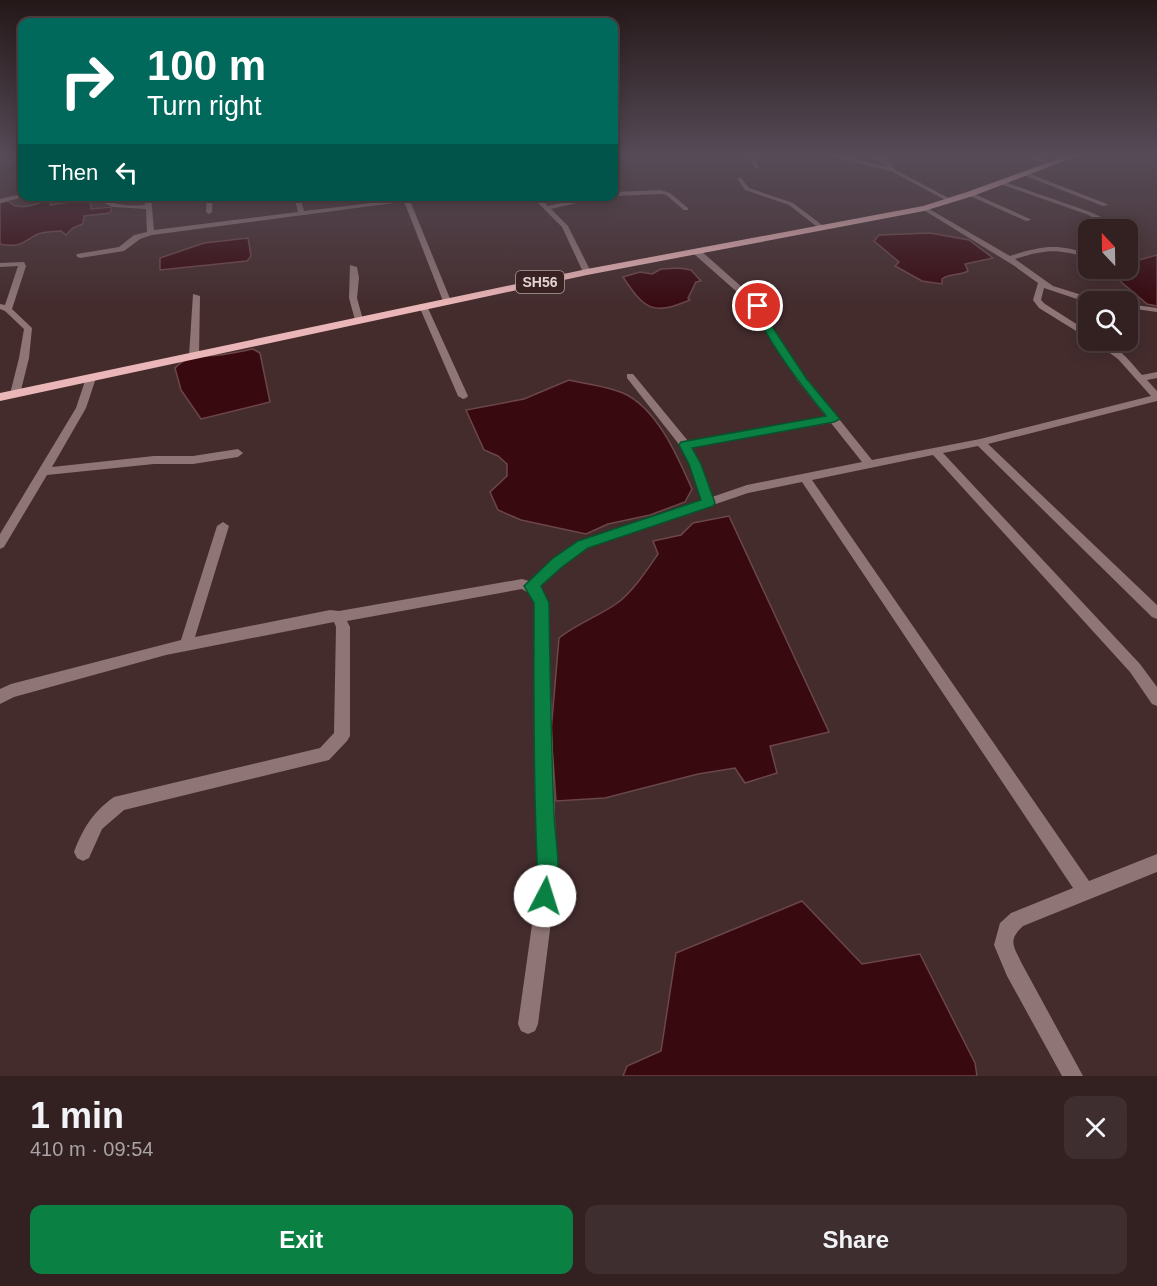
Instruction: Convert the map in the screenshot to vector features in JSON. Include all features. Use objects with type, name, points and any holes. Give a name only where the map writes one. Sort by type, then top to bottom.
[{"type":"main road","name":"SH56","points":[[0,397],[587,272],[935,205]]},
{"type":"street","points":[[109,205],[150,207],[151,233]]},
{"type":"street","points":[[209,205],[209,212]]},
{"type":"street","points":[[299,205],[301,212]]},
{"type":"street","points":[[80,256],[121,249],[138,237],[151,233],[349,205]]},
{"type":"street","points":[[409,205],[447,301]]},
{"type":"street","points":[[543,205],[565,226],[587,272]]},
{"type":"street","points":[[546,208],[559,205]]},
{"type":"street","points":[[681,205],[686,209]]},
{"type":"street","points":[[793,205],[822,228]]},
{"type":"street","points":[[995,205],[1028,220]]},
{"type":"street","points":[[1066,205],[1102,219]]},
{"type":"street","points":[[924,208],[1009,259],[1050,288],[1078,299]]},
{"type":"street","points":[[1009,259],[1056,246],[1078,253]]},
{"type":"street","points":[[697,252],[758,306],[765,322],[802,380],[869,464]]},
{"type":"street","points":[[0,265],[21,264],[22,266],[4,307],[28,328],[24,358],[15,394]]},
{"type":"street","points":[[353,267],[356,278],[353,298],[359,320]]},
{"type":"street","points":[[1042,281],[1037,300],[1042,306],[1078,329]]},
{"type":"street","points":[[194,356],[196,296]]},
{"type":"street","points":[[423,306],[463,396]]},
{"type":"street","points":[[1138,307],[1157,309]]},
{"type":"street","points":[[532,586],[557,563],[583,545],[747,489],[936,452],[1157,398],[1142,378],[1112,351]]},
{"type":"street","points":[[1142,378],[1157,375]]},
{"type":"street","points":[[630,376],[685,445],[695,464],[708,503]]},
{"type":"street","points":[[0,544],[81,408],[91,378]]},
{"type":"street","points":[[685,445],[834,419]]},
{"type":"street","points":[[980,442],[1157,613]]},
{"type":"street","points":[[936,452],[1135,668],[1157,699]]},
{"type":"street","points":[[45,471],[154,460],[193,460],[238,453]]},
{"type":"street","points":[[804,477],[1085,891]]},
{"type":"street","points":[[186,645],[224,526]]},
{"type":"street","points":[[0,697],[11,691],[186,645],[330,616],[339,617],[447,596],[522,584],[532,586],[538,593],[541,603],[544,816],[548,875],[528,1024]]},
{"type":"street","points":[[83,852],[90,830],[101,815],[120,803],[324,755],[335,745],[342,736],[343,627],[339,617]]},
{"type":"street","points":[[1073,1076],[1003,945],[1006,929],[1017,919],[1157,863]]},
{"type":"shaded area","points":[[0,205],[91,205],[91,209],[112,207],[110,213],[84,216],[83,224],[73,228],[66,235],[61,231],[45,232],[16,245],[0,244]]},
{"type":"shaded area","points":[[930,233],[969,240],[993,258],[965,264],[968,271],[945,277],[942,279],[942,284],[922,281],[895,266],[899,262],[874,241],[879,235]]},
{"type":"shaded area","points":[[248,238],[251,256],[247,261],[160,270],[160,258],[204,243]]},
{"type":"shaded area","points":[[1157,255],[1157,306],[1147,304],[1138,296],[1138,291],[1132,291],[1118,279],[1138,279],[1138,260]]},
{"type":"shaded area","points":[[661,269],[691,270],[701,281],[696,282],[688,298],[690,300],[667,308],[651,307],[644,303],[623,277],[640,272],[652,274]]},
{"type":"shaded area","points":[[253,349],[260,353],[270,402],[201,419],[181,390],[175,368],[190,358]]},
{"type":"shaded area","points":[[569,380],[623,393],[646,410],[665,435],[692,489],[685,502],[650,515],[608,524],[586,534],[521,520],[498,510],[490,492],[507,476],[507,464],[498,456],[484,450],[466,410],[524,399]]},
{"type":"shaded area","points":[[729,516],[829,732],[770,746],[777,773],[745,783],[735,768],[698,774],[605,798],[556,801],[551,732],[559,638],[602,613],[628,594],[658,554],[653,541],[681,535],[693,523]]},
{"type":"shaded area","points":[[802,901],[862,964],[920,954],[975,1063],[977,1076],[623,1076],[627,1066],[661,1051],[676,953]]},
{"type":"route","points":[[545,896],[548,875],[544,816],[541,603],[538,593],[532,586],[557,563],[583,545],[708,503],[695,464],[685,445],[834,419],[802,380],[765,322],[758,306]]}]
